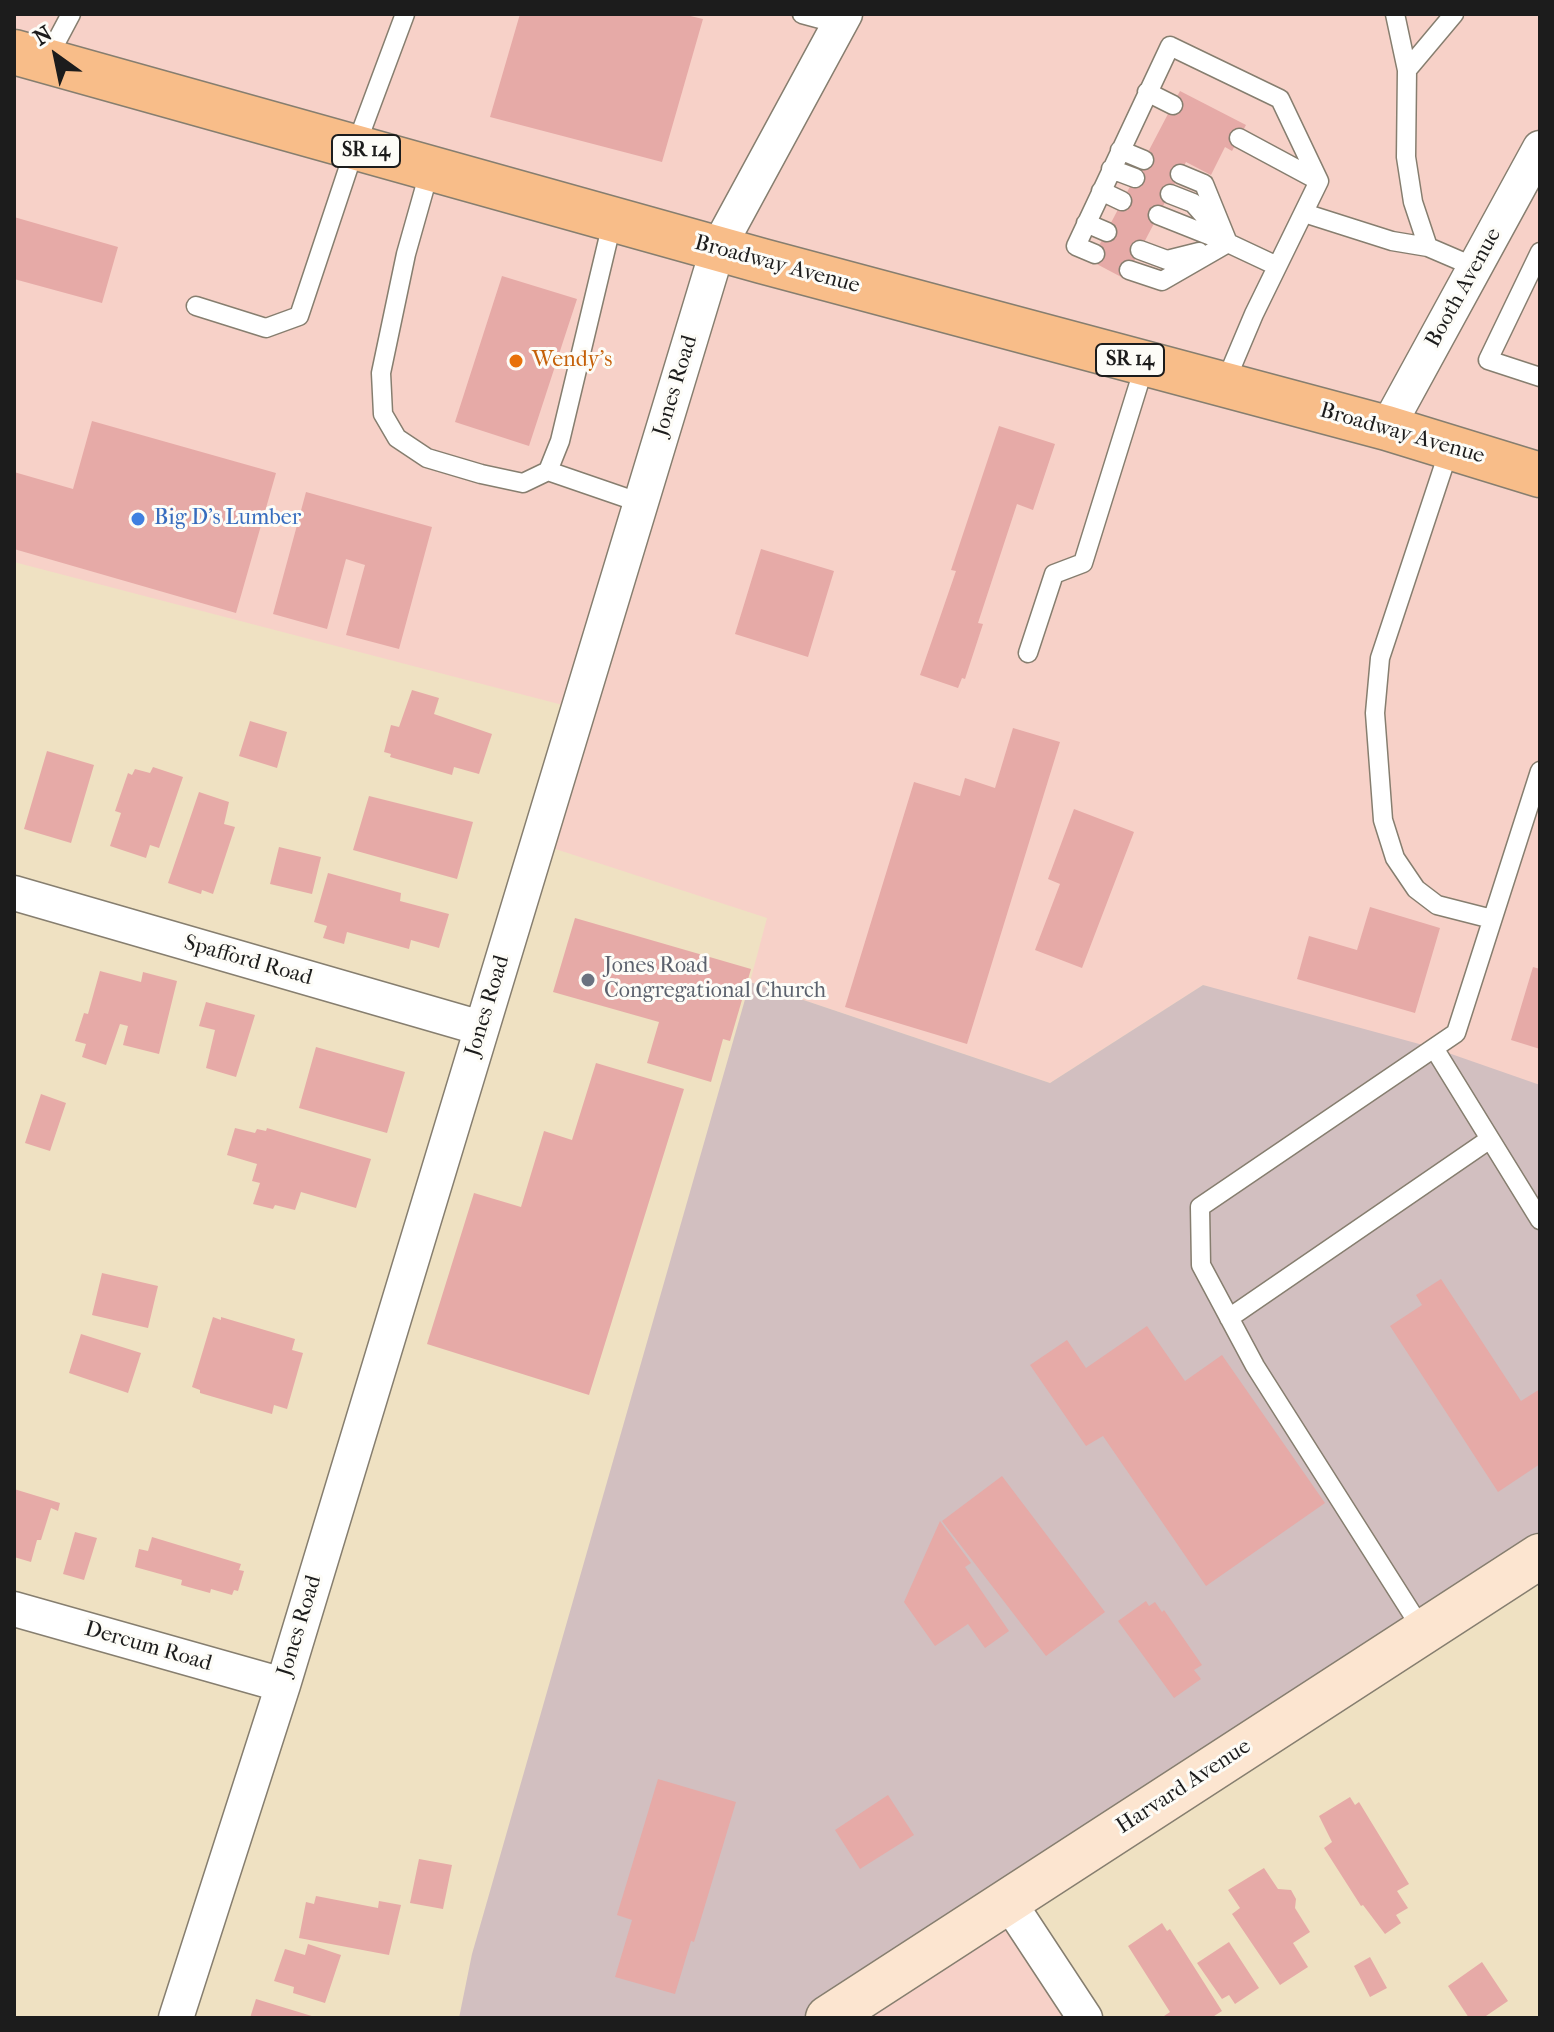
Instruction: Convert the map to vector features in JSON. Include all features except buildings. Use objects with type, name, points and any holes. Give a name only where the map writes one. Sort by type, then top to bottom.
[{"type":"main road","name":"Broadway Avenue","points":[[30,56],[718,248],[1387,428],[1540,475]]},
{"type":"main road","name":"Harvard Avenue","points":[[828,2018],[1540,1556]]},
{"type":"street","name":"Jones Road","points":[[176,2018],[283,1685],[718,248],[842,19]]},
{"type":"street","name":"Booth Avenue","points":[[1387,428],[1540,148]]},
{"type":"street","name":"Spafford Road","points":[[14,893],[481,1028]]},
{"type":"street","name":"Dercum Road","points":[[14,1609],[283,1685]]},
{"type":"street","points":[[1008,1901],[1085,2018]]},
{"type":"lane","points":[[30,56],[71,14]]},
{"type":"lane","points":[[196,306],[266,328],[299,316],[355,148],[405,14]]},
{"type":"lane","points":[[802,14],[842,19]]},
{"type":"lane","points":[[1395,14],[1407,70],[1406,157],[1413,202],[1428,247]]},
{"type":"lane","points":[[1407,70],[1454,14]]},
{"type":"lane","points":[[1095,254],[1076,246],[1170,46],[1280,99],[1319,181]]},
{"type":"lane","points":[[1147,92],[1173,105]]},
{"type":"lane","points":[[1239,138],[1319,181]]},
{"type":"lane","points":[[1120,150],[1144,160]]},
{"type":"lane","points":[[430,169],[406,254],[381,373],[383,414],[397,438],[427,458],[481,474],[523,483],[548,471],[560,441],[613,219]]},
{"type":"lane","points":[[1111,169],[1135,178]]},
{"type":"lane","points":[[1180,174],[1204,184],[1228,243]]},
{"type":"lane","points":[[1224,385],[1319,181]]},
{"type":"lane","points":[[1101,191],[1122,201]]},
{"type":"lane","points":[[1170,194],[1193,203],[1228,243]]},
{"type":"lane","points":[[1304,213],[1392,241],[1428,247],[1477,268]]},
{"type":"lane","points":[[1158,215],[1277,266]]},
{"type":"lane","points":[[1086,223],[1107,232]]},
{"type":"lane","points":[[1140,250],[1167,260],[1228,243]]},
{"type":"lane","points":[[1129,270],[1162,281],[1228,243]]},
{"type":"lane","points":[[1540,252],[1488,360],[1540,377]]},
{"type":"lane","points":[[1028,653],[1054,574],[1083,563],[1145,364]]},
{"type":"lane","points":[[1450,447],[1380,658],[1375,713],[1383,820],[1395,858],[1416,889],[1437,905],[1492,919]]},
{"type":"lane","points":[[548,471],[641,503]]},
{"type":"lane","points":[[1423,1631],[1255,1366],[1201,1265],[1200,1207],[1456,1033],[1540,771]]},
{"type":"lane","points":[[1434,1048],[1540,1220]]},
{"type":"lane","points":[[1229,1318],[1490,1139]]},
{"type":"shaded area","points":[[14,14],[1540,14],[1540,1093],[1203,985],[1050,1083],[750,982],[767,918],[537,843],[578,709],[14,562]]},
{"type":"shaded area","points":[[750,982],[1050,1083],[1203,985],[1434,1048],[1540,1085],[1540,1556],[828,2018],[459,2018],[472,1954]]},
{"type":"shaded area","points":[[1008,1901],[1085,2018],[828,2018]]},
{"type":"place","name":"Wendy's","points":[[516,361]]},
{"type":"place","name":"Big D's Lumber","points":[[138,519]]},
{"type":"place","name":"Jones Road Congregational Church","points":[[588,980]]}]
